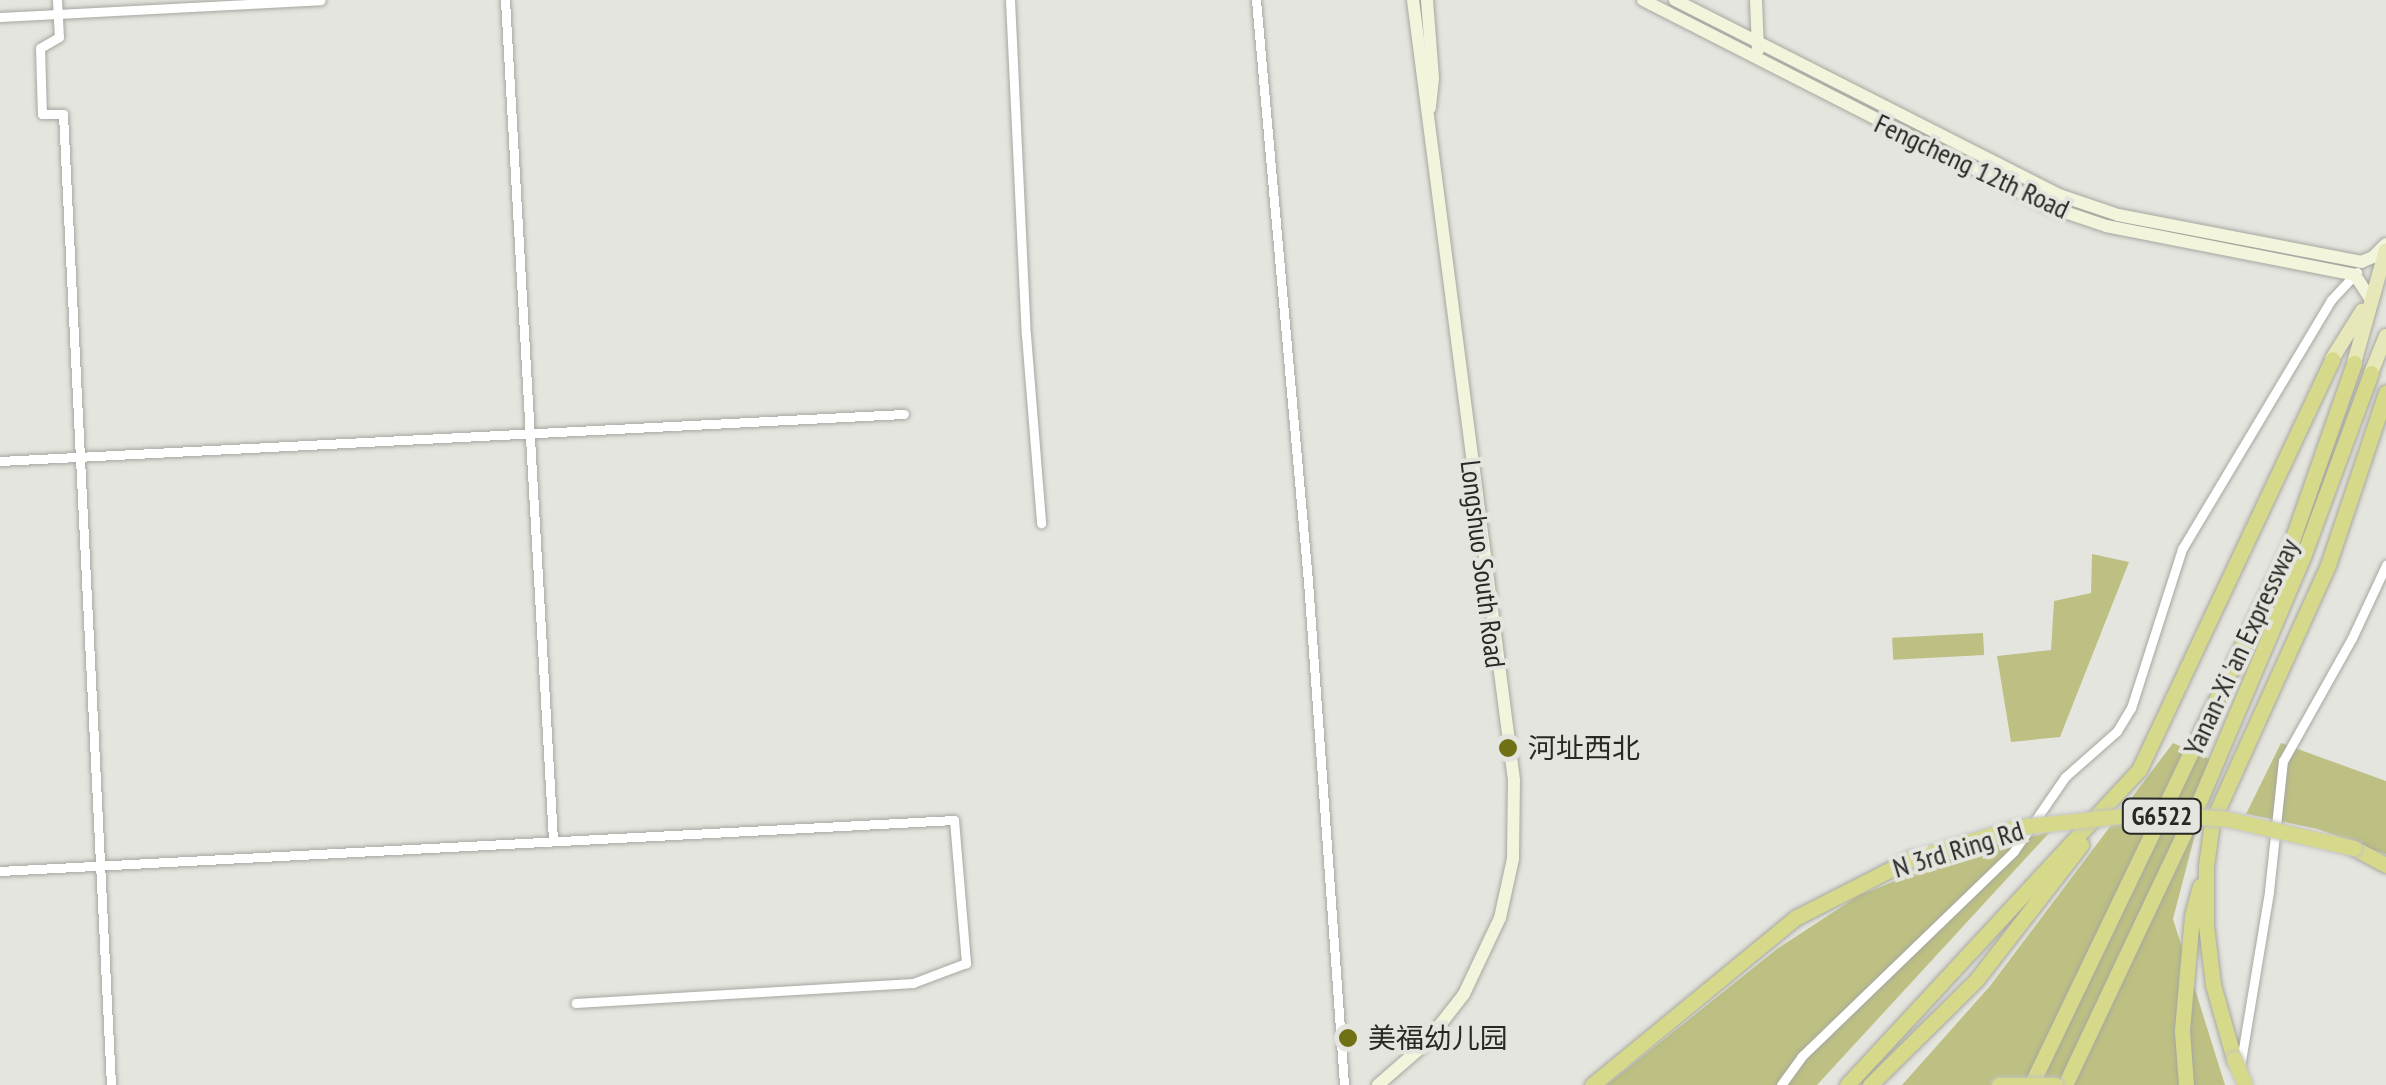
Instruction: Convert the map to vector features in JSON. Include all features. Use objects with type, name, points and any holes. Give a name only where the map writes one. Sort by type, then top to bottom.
[{"type":"highway","points":[[1870,1085],[1976,980],[2138,770],[2332,359]]},
{"type":"highway","name":"Yanan-Xi 'an Expressway","points":[[2031,1085],[2290,546],[2354,363]]},
{"type":"highway","name":"Yanan-Xi 'an Expressway","points":[[2065,1085],[2201,797],[2304,554],[2371,373]]},
{"type":"highway","points":[[2241,1085],[2214,984],[2206,925],[2206,866],[2212,822],[2328,565],[2386,393]]},
{"type":"highway","points":[[1847,1085],[2138,770]]},
{"type":"highway","name":"N 3rd Ring Rd","points":[[1592,1085],[1795,918],[1911,859],[2018,827],[2150,813],[2226,818],[2354,848],[2386,865]]},
{"type":"highway","points":[[2186,1085],[2182,1030],[2188,954],[2192,916],[2206,866]]},
{"type":"highway","points":[[1999,1085],[2056,1085]]},
{"type":"main road","points":[[2354,363],[2382,250]]},
{"type":"main road","points":[[2332,359],[2370,298]]},
{"type":"main road","points":[[2371,373],[2386,336]]},
{"type":"street","points":[[56,0],[59,37],[40,48],[42,114],[63,114],[111,1085]]},
{"type":"street","points":[[0,17],[321,0]]},
{"type":"street","points":[[505,0],[553,839]]},
{"type":"street","points":[[1010,0],[1026,335],[1040,524]]},
{"type":"street","points":[[1256,0],[1308,581],[1344,1085]]},
{"type":"street","name":"Longshuo South Road","points":[[1378,1085],[1425,1044],[1464,994],[1500,918],[1513,859],[1514,780],[1412,0]]},
{"type":"street","points":[[1427,0],[1432,78],[1428,120]]},
{"type":"street","name":"Fengcheng 12th Road","points":[[1644,0],[2050,207],[2106,226],[2354,275]]},
{"type":"street","name":"Fengcheng 12th Road","points":[[1675,0],[2059,195],[2118,215],[2360,262],[2382,250]]},
{"type":"street","points":[[1756,0],[1759,62]]},
{"type":"street","points":[[1781,1085],[1801,1057],[2014,851],[2065,777],[2117,731],[2131,708],[2182,549],[2331,300],[2382,250]]},
{"type":"street","points":[[2354,275],[2370,298]]},
{"type":"street","points":[[0,461],[904,414]]},
{"type":"street","points":[[2241,1085],[2284,760],[2352,638],[2386,565]]},
{"type":"street","points":[[0,870],[954,820],[966,963],[913,982],[576,1004]]},
{"type":"green space","points":[[2092,554],[2129,562],[2060,737],[2011,742],[1997,656],[2051,650],[2054,601],[2091,593]]},
{"type":"green space","points":[[1983,633],[1984,655],[1893,660],[1892,638]]},
{"type":"green space","points":[[2173,743],[2214,761],[2173,919],[2225,1085],[1902,1085],[1990,986]]},
{"type":"green space","points":[[2281,743],[2386,781],[2386,854],[2317,829],[2246,814]]},
{"type":"green space","points":[[2050,832],[1817,1085],[1607,1085],[1777,949],[1858,896],[1969,851]]},
{"type":"place","name":"河址西北","points":[[1508,748]]},
{"type":"place","name":"美福幼儿园","points":[[1348,1038]]}]
